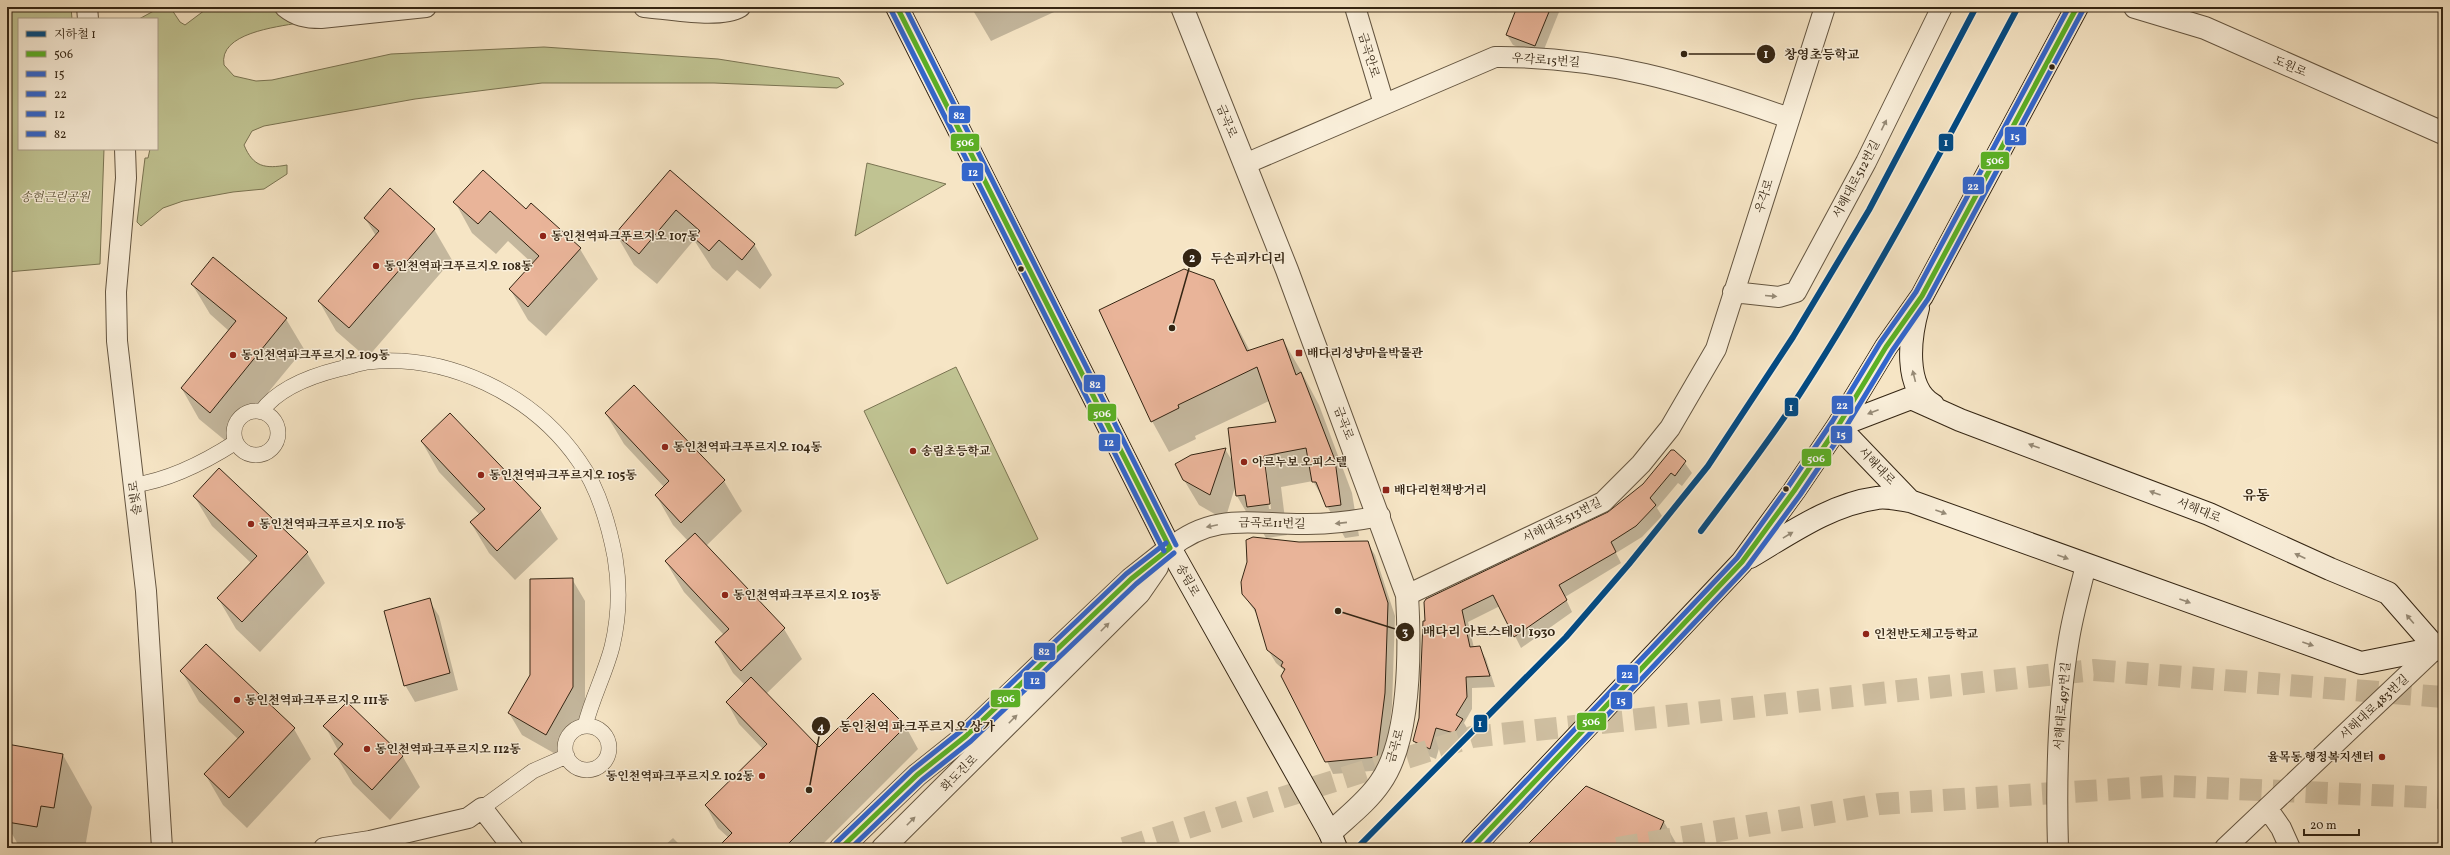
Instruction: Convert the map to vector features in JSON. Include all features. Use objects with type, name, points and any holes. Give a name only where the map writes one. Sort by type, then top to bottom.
[{"type":"main road","name":"송림로","points":[[896,7],[1170,548],[1333,840]]},
{"type":"main road","name":"금곡로","points":[[1182,7],[1245,164],[1380,516],[1407,594],[1409,628],[1407,672],[1396,748],[1381,783],[1333,840]]},
{"type":"main road","points":[[1472,848],[1742,562],[1838,426],[1886,347],[1922,296],[2077,7]]},
{"type":"main road","name":"도원로","points":[[2135,7],[2205,28],[2443,133]]},
{"type":"main road","points":[[1922,296],[1912,330],[1914,378],[1925,400],[1960,420]]},
{"type":"main road","name":"서해대로","points":[[1911,398],[1960,420],[2210,514],[2330,570],[2388,593],[2439,650],[2361,663],[1910,501],[1838,426],[1911,398]]},
{"type":"main road","points":[[1742,562],[1807,523],[1840,508],[1878,498],[1910,501]]},
{"type":"main road","name":"화도진로","points":[[841,848],[917,775],[966,736],[1131,579],[1170,548]]},
{"type":"main road","name":"화도진로","points":[[884,848],[1139,594],[1170,548]]},
{"type":"street","points":[[86,7],[88,18]]},
{"type":"street","points":[[285,7],[293,13],[306,18],[321,18],[426,7]]},
{"type":"street","points":[[644,7],[718,12],[740,7]]},
{"type":"street","name":"금곡안로","points":[[1355,7],[1384,104]]},
{"type":"street","name":"우각로","points":[[1697,383],[1716,349],[1825,7]]},
{"type":"street","name":"서해대로512번길","points":[[1733,292],[1779,296],[1796,292],[1866,162],[1942,7]]},
{"type":"street","name":"우각로15번길","points":[[1245,164],[1495,57],[1539,57],[1596,64],[1677,80],[1789,118]]},
{"type":"street","name":"솔빛로","points":[[125,150],[126,178],[116,292],[117,341],[146,591],[162,848]]},
{"type":"street","points":[[261,412],[268,402],[295,386],[322,374],[366,362],[406,362],[446,368],[480,380],[512,397],[560,438],[580,461],[594,491],[606,523],[615,558],[619,605],[612,646],[591,701],[586,726]]},
{"type":"street","name":"서해대로513번길","points":[[1407,594],[1603,502],[1641,464],[1670,428],[1697,383]]},
{"type":"street","points":[[261,412],[267,415],[276,425],[278,432],[273,447],[268,452],[253,455],[240,448],[236,442],[235,428],[237,422],[248,413],[261,412]]},
{"type":"street","points":[[134,485],[152,482],[197,464],[236,442]]},
{"type":"street","name":"금곡로11번길","points":[[1170,548],[1183,537],[1210,525],[1240,521],[1305,524],[1342,523],[1380,516]]},
{"type":"street","name":"서해대로497번길","points":[[2058,848],[2058,743],[2061,698],[2069,638],[2086,565]]},
{"type":"street","name":"서해대로483번길","points":[[2225,848],[2439,650]]},
{"type":"street","points":[[586,726],[599,729],[607,740],[609,747],[604,761],[599,766],[584,769],[577,767],[567,756],[566,743],[569,736],[579,727],[586,726]]},
{"type":"street","points":[[324,848],[371,845],[468,818],[533,771],[567,756]]},
{"type":"street","points":[[482,808],[513,848]]},
{"type":"street","points":[[2267,808],[2281,828],[2290,848]]},
{"type":"green space","name":"송현근린공원","points":[[7,7],[71,7],[72,18],[18,18],[18,150],[104,150],[100,264],[7,272]]},
{"type":"green space","points":[[161,7],[170,7],[180,22],[185,25],[209,7],[276,7],[298,23],[264,30],[239,39],[230,46],[225,54],[224,65],[234,76],[256,81],[272,80],[391,54],[544,47],[718,59],[839,78],[844,84],[837,88],[714,83],[542,83],[415,99],[264,126],[252,131],[244,145],[251,158],[261,165],[272,167],[287,165],[287,174],[264,189],[233,192],[183,201],[163,208],[141,226],[137,222],[145,158],[148,158],[150,150],[158,150],[158,18],[141,18]]},
{"type":"green space","points":[[867,163],[946,184],[855,236]]},
{"type":"green space","points":[[956,367],[1038,539],[947,584],[864,411]]},
{"type":"building","points":[[1517,7],[1551,7],[1535,46],[1506,35]]},
{"type":"building","name":"동인천역파크푸르지오 107동","points":[[483,170],[526,209],[531,203],[581,248],[528,307],[509,289],[539,256],[490,211],[478,224],[453,202]]},
{"type":"building","points":[[670,170],[755,244],[742,260],[719,240],[709,251],[694,238],[700,231],[676,210],[639,254],[615,234]]},
{"type":"building","name":"동인천역파크푸르지오 108동","points":[[390,188],[435,229],[349,328],[318,301],[379,231],[364,218]]},
{"type":"building","name":"동인천역파크푸르지오 109동","points":[[213,257],[287,318],[210,413],[181,388],[236,321],[191,284]]},
{"type":"building","points":[[1184,269],[1214,280],[1247,351],[1283,339],[1296,375],[1301,372],[1335,460],[1341,505],[1326,507],[1316,482],[1312,482],[1306,448],[1264,456],[1270,504],[1247,507],[1245,495],[1236,496],[1228,428],[1276,422],[1257,367],[1178,405],[1179,408],[1151,422],[1099,310]]},
{"type":"building","name":"동인천역파크푸르지오 104동","points":[[634,385],[725,480],[681,523],[655,495],[669,481],[605,413]]},
{"type":"building","name":"동인천역파크푸르지오 105동","points":[[450,413],[541,508],[497,551],[470,522],[485,509],[421,441]]},
{"type":"building","points":[[1226,448],[1210,495],[1183,480],[1175,464],[1191,455]]},
{"type":"building","points":[[1671,450],[1674,450],[1686,461],[1675,476],[1671,473],[1650,498],[1656,505],[1636,526],[1611,542],[1616,552],[1559,585],[1567,600],[1514,637],[1493,595],[1462,610],[1470,647],[1480,646],[1490,676],[1466,677],[1467,697],[1456,715],[1463,719],[1454,733],[1436,728],[1430,749],[1413,741],[1419,718],[1423,621],[1425,621],[1424,602],[1426,599],[1608,512],[1643,484]]},
{"type":"building","name":"동인천역파크푸르지오 110동","points":[[219,468],[308,552],[242,622],[217,598],[257,556],[193,496]]},
{"type":"building","name":"동인천역파크푸르지오 103동","points":[[695,533],[785,628],[741,671],[715,642],[729,629],[665,561]]},
{"type":"building","points":[[1253,537],[1299,542],[1368,541],[1388,603],[1385,693],[1377,757],[1325,762],[1281,676],[1285,669],[1281,666],[1283,662],[1267,650],[1255,609],[1242,594],[1241,582],[1247,562],[1246,540]]},
{"type":"building","points":[[573,578],[573,687],[546,735],[508,713],[530,675],[530,579]]},
{"type":"building","points":[[430,598],[450,673],[404,686],[384,611]]},
{"type":"building","name":"동인천역파크푸르지오 111동","points":[[206,644],[295,728],[229,798],[204,774],[244,732],[180,671]]},
{"type":"building","points":[[751,677],[819,747],[873,693],[906,726],[784,848],[717,848],[732,833],[705,805],[767,744],[726,702]]},
{"type":"building","name":"동인천역파크푸르지오 112동","points":[[347,702],[403,756],[372,790],[334,754],[343,744],[323,726]]},
{"type":"building","points":[[7,744],[63,754],[54,808],[41,806],[37,827],[7,822],[7,801],[11,780],[7,779]]},
{"type":"building","points":[[1586,786],[1664,821],[1652,848],[1524,848]]},
{"type":"tunnel","points":[[1124,848],[1472,737],[2094,670],[2443,697]]},
{"type":"tunnel","points":[[1617,848],[1880,804],[2167,786],[2443,798]]},
{"type":"metro line","name":"1","points":[[1357,848],[1566,637],[1629,564],[1708,466],[1793,337],[1869,210],[1976,7]]},
{"type":"metro line","name":"1","points":[[1701,531],[1759,454],[1792,406],[1853,309],[1910,209],[2018,7]]},
{"type":"transit line","name":"506","points":[[897,7],[1170,548]]},
{"type":"transit line","name":"82","points":[[905,7],[1176,545]]},
{"type":"transit line","name":"22","points":[[1467,843],[1737,558],[1832,422],[1880,343],[1916,292],[2069,7]]},
{"type":"transit line","name":"506","points":[[1472,848],[1742,562],[1794,491],[1838,426],[1886,347],[1922,296],[2077,7]]},
{"type":"transit line","name":"12","points":[[891,10],[1164,551]]},
{"type":"transit line","name":"15","points":[[1482,848],[1747,567],[1800,495],[1844,430],[1892,351],[1928,299],[2083,10]]},
{"type":"transit line","name":"82","points":[[836,843],[912,770],[961,731],[1126,574],[1166,543]]},
{"type":"transit line","name":"506","points":[[841,848],[917,775],[966,736],[1131,579],[1170,548]]},
{"type":"transit line","name":"12","points":[[851,848],[922,780],[971,741],[1136,584],[1174,553]]},
{"type":"place","name":"창영초등학교","points":[[1684,54]]},
{"type":"place","name":"동인천역파크푸르지오 107동","points":[[543,236]]},
{"type":"place","name":"동인천역파크푸르지오 108동","points":[[376,266]]},
{"type":"place","name":"두손피카디리","points":[[1172,328]]},
{"type":"place","name":"배다리성냥마을박물관","points":[[1299,353]]},
{"type":"place","name":"동인천역파크푸르지오 109동","points":[[233,355]]},
{"type":"place","name":"동인천역파크푸르지오 104동","points":[[665,447]]},
{"type":"place","name":"송림초등학교","points":[[913,451]]},
{"type":"place","name":"아르누보 오피스텔","points":[[1244,462]]},
{"type":"place","name":"동인천역파크푸르지오 105동","points":[[481,475]]},
{"type":"place","name":"배다리헌책방거리","points":[[1386,490]]},
{"type":"place","name":"동인천역파크푸르지오 110동","points":[[251,524]]},
{"type":"place","name":"동인천역파크푸르지오 103동","points":[[725,595]]},
{"type":"place","name":"배다리 아트스테이 1930","points":[[1338,611]]},
{"type":"place","name":"인천반도체고등학교","points":[[1866,634]]},
{"type":"place","name":"동인천역파크푸르지오 111동","points":[[237,700]]},
{"type":"place","name":"동인천역파크푸르지오 112동","points":[[367,749]]},
{"type":"place","name":"율목동 행정복지센터","points":[[2382,757]]},
{"type":"place","name":"동인천역파크푸르지오 102동","points":[[762,776]]},
{"type":"place","name":"동인천역 파크푸르지오 상가","points":[[809,790]]},
{"type":"district","name":"유동","points":[[2256,495]]}]
